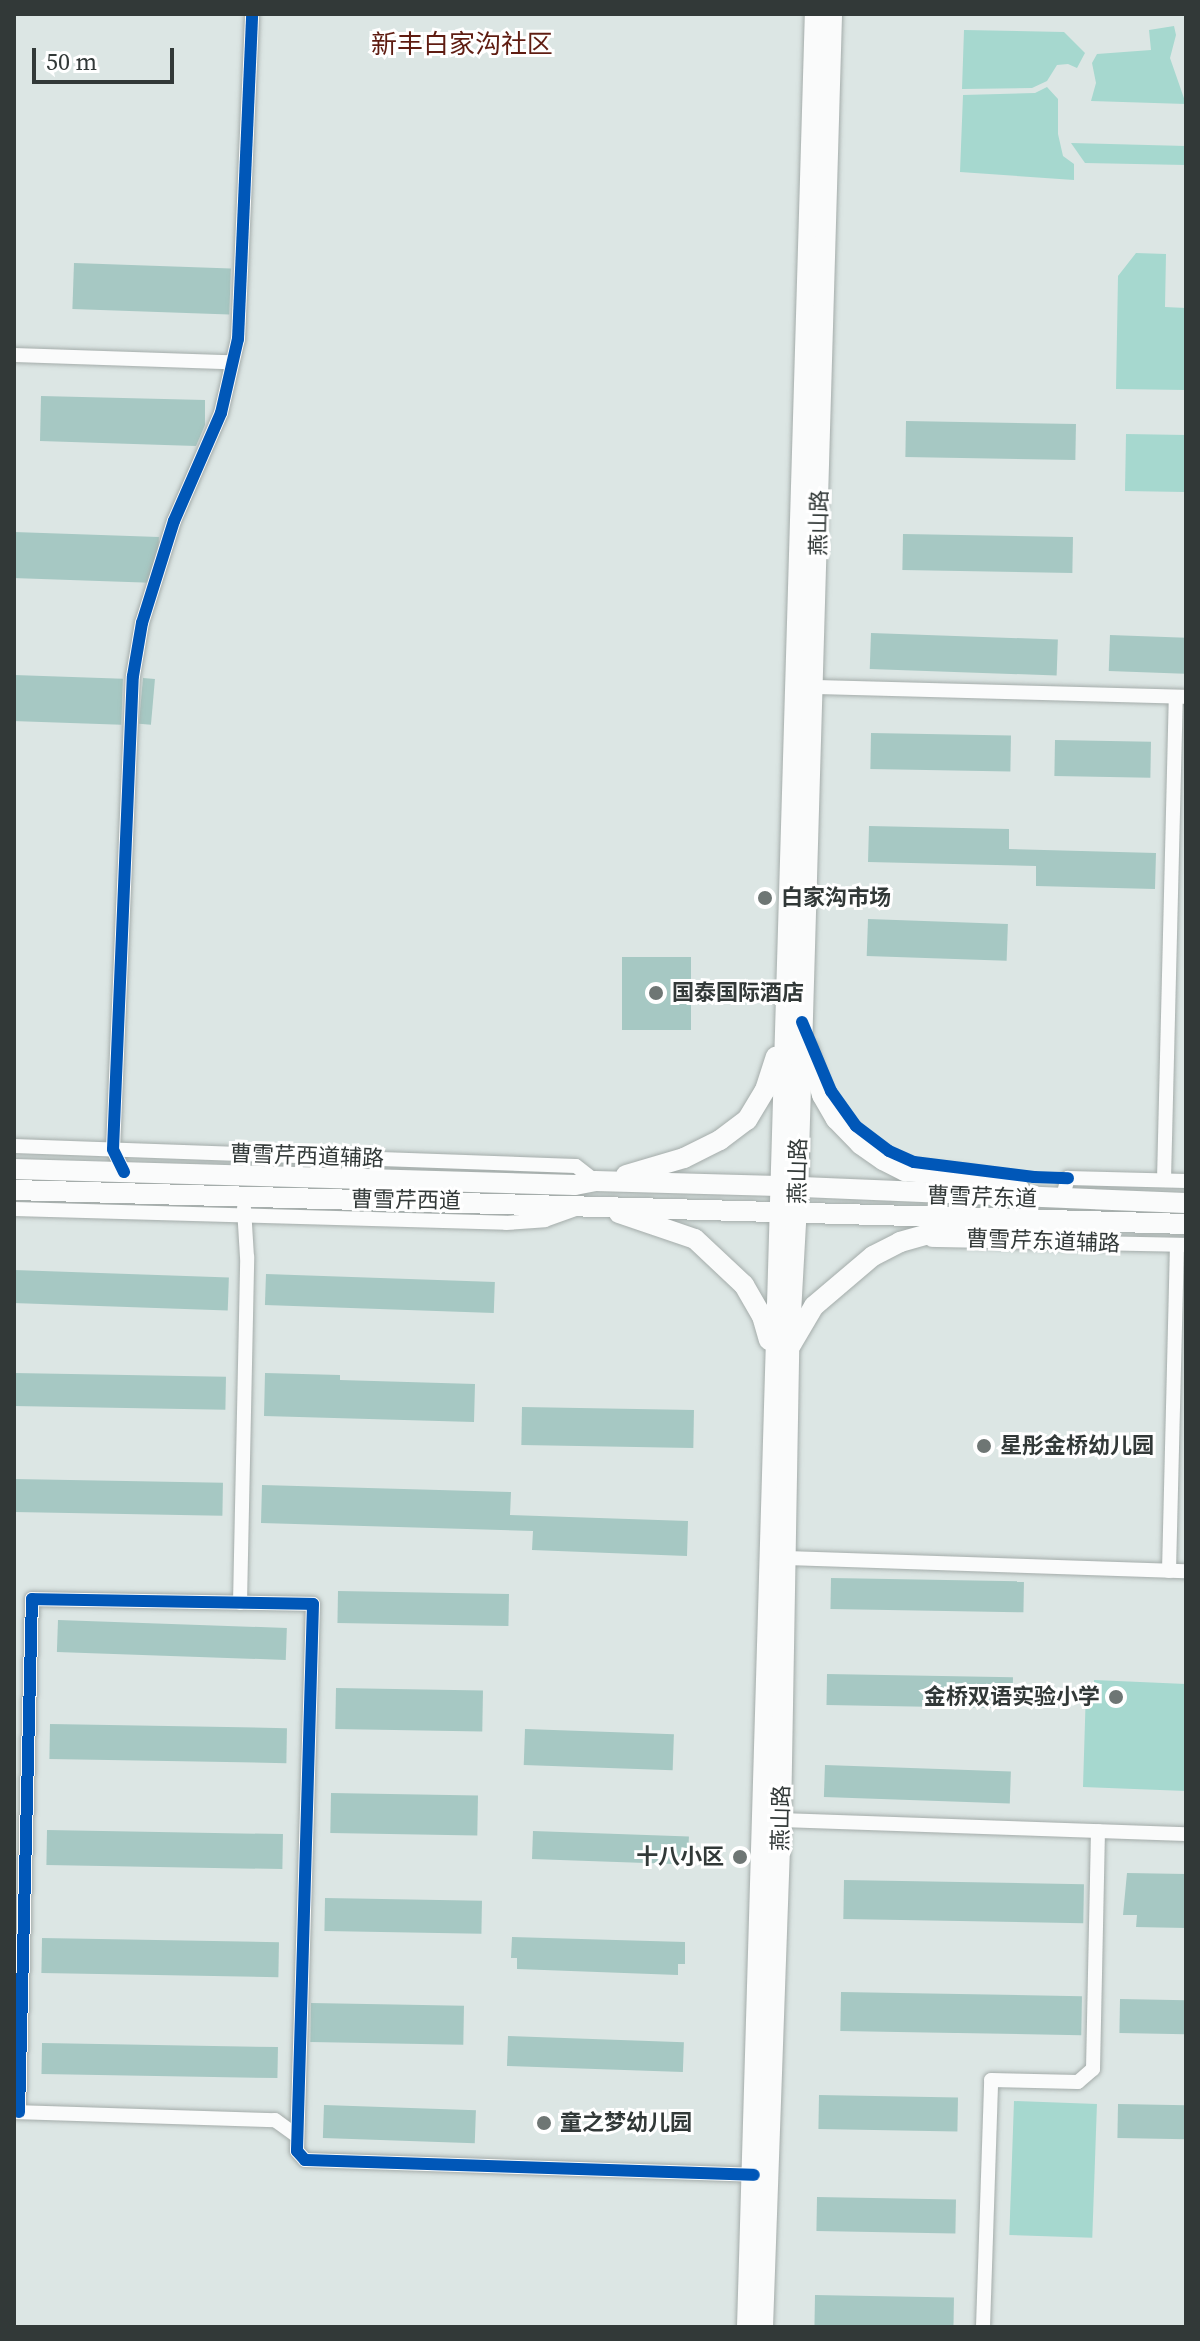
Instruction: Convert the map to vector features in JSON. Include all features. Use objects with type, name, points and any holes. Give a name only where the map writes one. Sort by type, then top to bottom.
[{"type":"main road","name":"燕山路","points":[[747,2327],[788,1213],[783,1034],[815,14]]},
{"type":"main road","name":"燕山路","points":[[788,1188],[802,1022],[832,14]]},
{"type":"main road","points":[[802,1022],[822,1095],[836,1119],[872,1152],[905,1171],[965,1176],[1062,1200]]},
{"type":"main road","points":[[595,1181],[648,1170],[684,1158],[720,1140],[747,1120],[765,1090],[783,1034]]},
{"type":"main road","name":"曹雪芹西道","points":[[14,1169],[788,1188]]},
{"type":"main road","name":"曹雪芹东道","points":[[788,1188],[1186,1203]]},
{"type":"main road","name":"曹雪芹西道","points":[[14,1190],[244,1206],[588,1205],[788,1213]]},
{"type":"main road","points":[[588,1205],[663,1226],[695,1239],[744,1285],[781,1351],[814,1306],[873,1256],[900,1242],[983,1218]]},
{"type":"main road","name":"曹雪芹东道","points":[[788,1213],[1186,1224]]},
{"type":"main road","name":"燕山路","points":[[763,2327],[781,1820],[786,1558],[781,1351]]},
{"type":"street","points":[[124,1172],[113,1149],[133,676],[142,623],[174,521],[221,413],[230,362],[238,339],[252,14]]},
{"type":"street","points":[[14,355],[230,362]]},
{"type":"street","points":[[814,687],[1181,697],[1164,1180]]},
{"type":"street","name":"曹雪芹西道辅路","points":[[14,1146],[576,1166],[595,1181]]},
{"type":"street","points":[[1062,1200],[1068,1178],[1186,1181]]},
{"type":"street","points":[[14,1209],[244,1206],[240,1603]]},
{"type":"street","name":"曹雪芹东道辅路","points":[[900,1242],[957,1238],[1182,1245]]},
{"type":"street","points":[[1169,1571],[1182,1245]]},
{"type":"street","points":[[786,1558],[1186,1571]]},
{"type":"street","points":[[297,2136],[275,2120],[16,2112],[32,1599],[313,1604],[297,2136],[297,2151],[305,2160],[754,2175]]},
{"type":"street","points":[[781,1820],[1186,1834]]},
{"type":"street","points":[[983,2327],[991,2080],[1078,2082],[1093,2069],[1098,1831]]},
{"type":"green space","points":[[1174,26],[1176,35],[1170,58],[1186,104],[1091,101],[1096,83],[1092,63],[1097,54],[1151,50],[1149,30]]},
{"type":"green space","points":[[964,30],[1064,32],[1085,53],[1077,68],[1068,64],[1057,65],[1047,81],[1032,88],[962,89]]},
{"type":"green space","points":[[1047,87],[1058,99],[1058,134],[1063,156],[1074,164],[1074,180],[960,172],[963,95],[1035,93]]},
{"type":"green space","points":[[1071,143],[1186,146],[1186,165],[1085,163]]},
{"type":"green space","points":[[1136,253],[1166,254],[1165,307],[1186,308],[1186,390],[1116,389],[1118,276]]},
{"type":"green space","points":[[1126,434],[1186,435],[1185,492],[1125,491]]},
{"type":"green space","points":[[1094,1680],[1186,1684],[1186,1791],[1083,1787],[1086,1689],[1094,1689]]},
{"type":"green space","points":[[1014,2101],[1097,2104],[1092,2238],[1009,2235]]},
{"type":"building","points":[[74,263],[231,268],[229,314],[72,309]]},
{"type":"building","points":[[41,396],[205,400],[205,425],[196,446],[40,441]]},
{"type":"building","points":[[906,421],[1076,424],[1075,460],[905,457]]},
{"type":"building","points":[[14,532],[159,537],[157,583],[14,578]]},
{"type":"building","points":[[903,534],[1073,537],[1072,573],[902,570]]},
{"type":"building","points":[[871,633],[1058,640],[1057,676],[870,669]]},
{"type":"building","points":[[1110,635],[1186,638],[1185,674],[1109,671]]},
{"type":"building","points":[[14,675],[123,679],[121,725],[14,721]]},
{"type":"building","points":[[143,678],[155,679],[151,725],[139,724]]},
{"type":"building","points":[[871,733],[1011,735],[1010,771],[870,769]]},
{"type":"building","points":[[1055,740],[1151,742],[1150,778],[1054,776]]},
{"type":"building","points":[[869,826],[1009,829],[1009,849],[1156,853],[1155,889],[1036,886],[1036,866],[868,862]]},
{"type":"building","points":[[868,919],[1008,924],[1007,961],[867,956]]},
{"type":"building","name":"国泰国际酒店","points":[[622,957],[691,957],[691,1030],[622,1030]]},
{"type":"building","points":[[14,1270],[229,1278],[228,1310],[14,1303]]},
{"type":"building","points":[[266,1274],[495,1282],[494,1313],[265,1305]]},
{"type":"building","points":[[14,1373],[226,1377],[225,1410],[14,1406]]},
{"type":"building","points":[[265,1373],[340,1375],[340,1380],[475,1384],[474,1422],[264,1416]]},
{"type":"building","points":[[522,1407],[694,1410],[693,1448],[521,1445]]},
{"type":"building","points":[[14,1479],[223,1483],[222,1516],[14,1512]]},
{"type":"building","points":[[262,1485],[511,1492],[510,1515],[688,1521],[687,1556],[532,1550],[533,1531],[261,1523]]},
{"type":"building","points":[[831,1578],[1024,1581],[1023,1612],[830,1609]]},
{"type":"building","points":[[338,1591],[509,1594],[508,1626],[337,1623]]},
{"type":"building","points":[[58,1620],[287,1628],[286,1660],[57,1652]]},
{"type":"building","points":[[827,1674],[1013,1677],[1012,1708],[826,1705]]},
{"type":"building","points":[[336,1688],[483,1691],[482,1732],[335,1729]]},
{"type":"building","points":[[50,1724],[287,1728],[286,1763],[49,1759]]},
{"type":"building","points":[[525,1729],[674,1734],[673,1770],[524,1765]]},
{"type":"building","points":[[825,1765],[1011,1771],[1010,1803],[824,1797]]},
{"type":"building","points":[[331,1793],[478,1796],[477,1836],[330,1833]]},
{"type":"building","points":[[47,1830],[283,1834],[282,1869],[46,1865]]},
{"type":"building","points":[[533,1831],[689,1836],[688,1864],[532,1859]]},
{"type":"building","points":[[1127,1873],[1186,1874],[1186,1928],[1136,1927],[1137,1915],[1123,1915]]},
{"type":"building","points":[[844,1880],[1084,1884],[1083,1923],[843,1919]]},
{"type":"building","points":[[325,1898],[482,1901],[481,1934],[324,1931]]},
{"type":"building","points":[[512,1937],[685,1942],[685,1964],[678,1964],[678,1975],[517,1969],[517,1958],[511,1958]]},
{"type":"building","points":[[42,1938],[279,1942],[278,1977],[41,1973]]},
{"type":"building","points":[[841,1992],[1082,1996],[1081,2035],[840,2031]]},
{"type":"building","points":[[1120,1999],[1186,2000],[1185,2034],[1119,2033]]},
{"type":"building","points":[[311,2003],[464,2006],[463,2045],[310,2042]]},
{"type":"building","points":[[508,2036],[684,2042],[683,2072],[507,2066]]},
{"type":"building","points":[[42,2043],[278,2047],[277,2078],[41,2074]]},
{"type":"building","points":[[819,2095],[958,2097],[957,2131],[818,2129]]},
{"type":"building","points":[[1118,2104],[1186,2105],[1185,2139],[1117,2138]]},
{"type":"building","points":[[324,2105],[476,2110],[475,2143],[323,2138]]},
{"type":"building","points":[[817,2197],[956,2199],[955,2233],[816,2231]]},
{"type":"building","points":[[815,2295],[954,2297],[953,2327],[814,2327]]},
{"type":"cycle path","points":[[124,1172],[113,1149],[133,676],[142,623],[174,521],[221,413],[238,339],[252,14]]},
{"type":"cycle path","points":[[802,1022],[831,1091],[856,1126],[889,1151],[914,1162],[1034,1177],[1068,1178]]},
{"type":"cycle path","points":[[19,2112],[32,1599],[313,1604],[297,2151],[305,2160],[754,2175]]},
{"type":"place","name":"白家沟市场","points":[[765,898]]},
{"type":"place","name":"国泰国际酒店","points":[[656,993]]},
{"type":"place","name":"星彤金桥幼儿园","points":[[984,1446]]},
{"type":"place","name":"金桥双语实验小学","points":[[1116,1697]]},
{"type":"place","name":"十八小区","points":[[740,1857]]},
{"type":"place","name":"童之梦幼儿园","points":[[544,2123]]},
{"type":"district","name":"新丰白家沟社区","points":[[462,45]]}]
